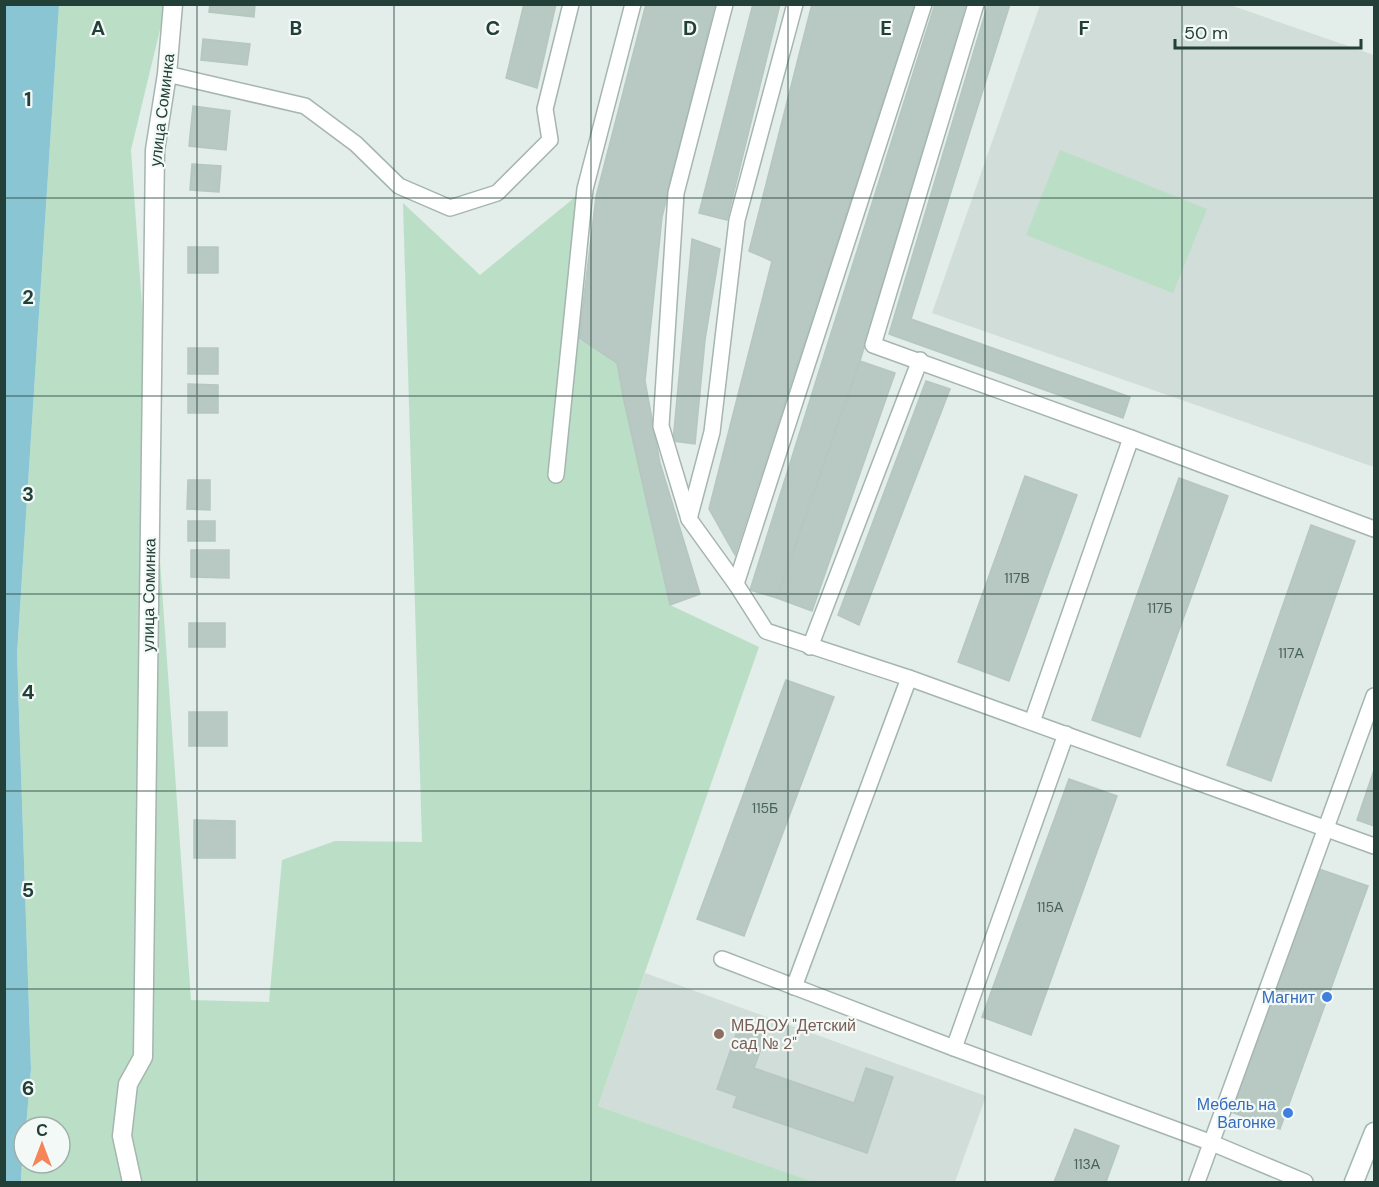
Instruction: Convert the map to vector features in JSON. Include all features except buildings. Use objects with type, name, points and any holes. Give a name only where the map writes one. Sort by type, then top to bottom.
[{"type":"street","name":"улица Соминка","points":[[132,1182],[122,1136],[128,1084],[143,1057],[155,150],[167,74],[173,4]]},
{"type":"street","points":[[1354,1182],[1374,1132]]},
{"type":"lane","points":[[167,74],[305,106],[356,144],[399,186],[450,208],[497,193],[550,140],[545,109],[571,4]]},
{"type":"lane","points":[[556,476],[585,189],[633,4]]},
{"type":"lane","points":[[725,4],[676,193],[661,426],[690,519],[766,631],[909,678],[1374,846]]},
{"type":"lane","points":[[690,519],[712,432],[737,219],[795,4]]},
{"type":"lane","points":[[736,584],[924,4]]},
{"type":"lane","points":[[976,4],[873,345],[920,360],[1374,529]]},
{"type":"lane","points":[[810,646],[920,360]]},
{"type":"lane","points":[[1032,722],[1131,438]]},
{"type":"lane","points":[[794,987],[909,678]]},
{"type":"lane","points":[[1197,1182],[1374,696]]},
{"type":"lane","points":[[954,1048],[1066,734]]},
{"type":"lane","points":[[722,959],[1212,1143],[1305,1182]]},
{"type":"shaded area","points":[[1040,5],[1230,5],[1374,55],[1374,467],[932,313]]},
{"type":"shaded area","name":"МБДОУ \"Детский сад № 2\"","points":[[645,973],[986,1096],[955,1182],[814,1182],[598,1106]]},
{"type":"green space","points":[[59,5],[166,5],[131,150],[191,1000],[269,1002],[282,860],[335,841],[422,842],[403,203],[480,275],[585,189],[570,333],[617,363],[670,605],[759,647],[598,1106],[814,1182],[21,1182],[22,1175],[72,1175],[72,1115],[27,1115],[31,1069],[17,654]]},
{"type":"green space","points":[[1060,150],[1207,209],[1173,293],[1026,235]]},
{"type":"water","points":[[4,5],[59,5],[17,654],[31,1069],[27,1115],[12,1115],[12,1175],[21,1175],[21,1182],[5,1182]]},
{"type":"place","name":"Магнит","points":[[1327,997]]},
{"type":"place","name":"МБДОУ \"Детский сад № 2\"","points":[[719,1034]]},
{"type":"place","name":"Мебель на Вагонке","points":[[1288,1113]]}]
